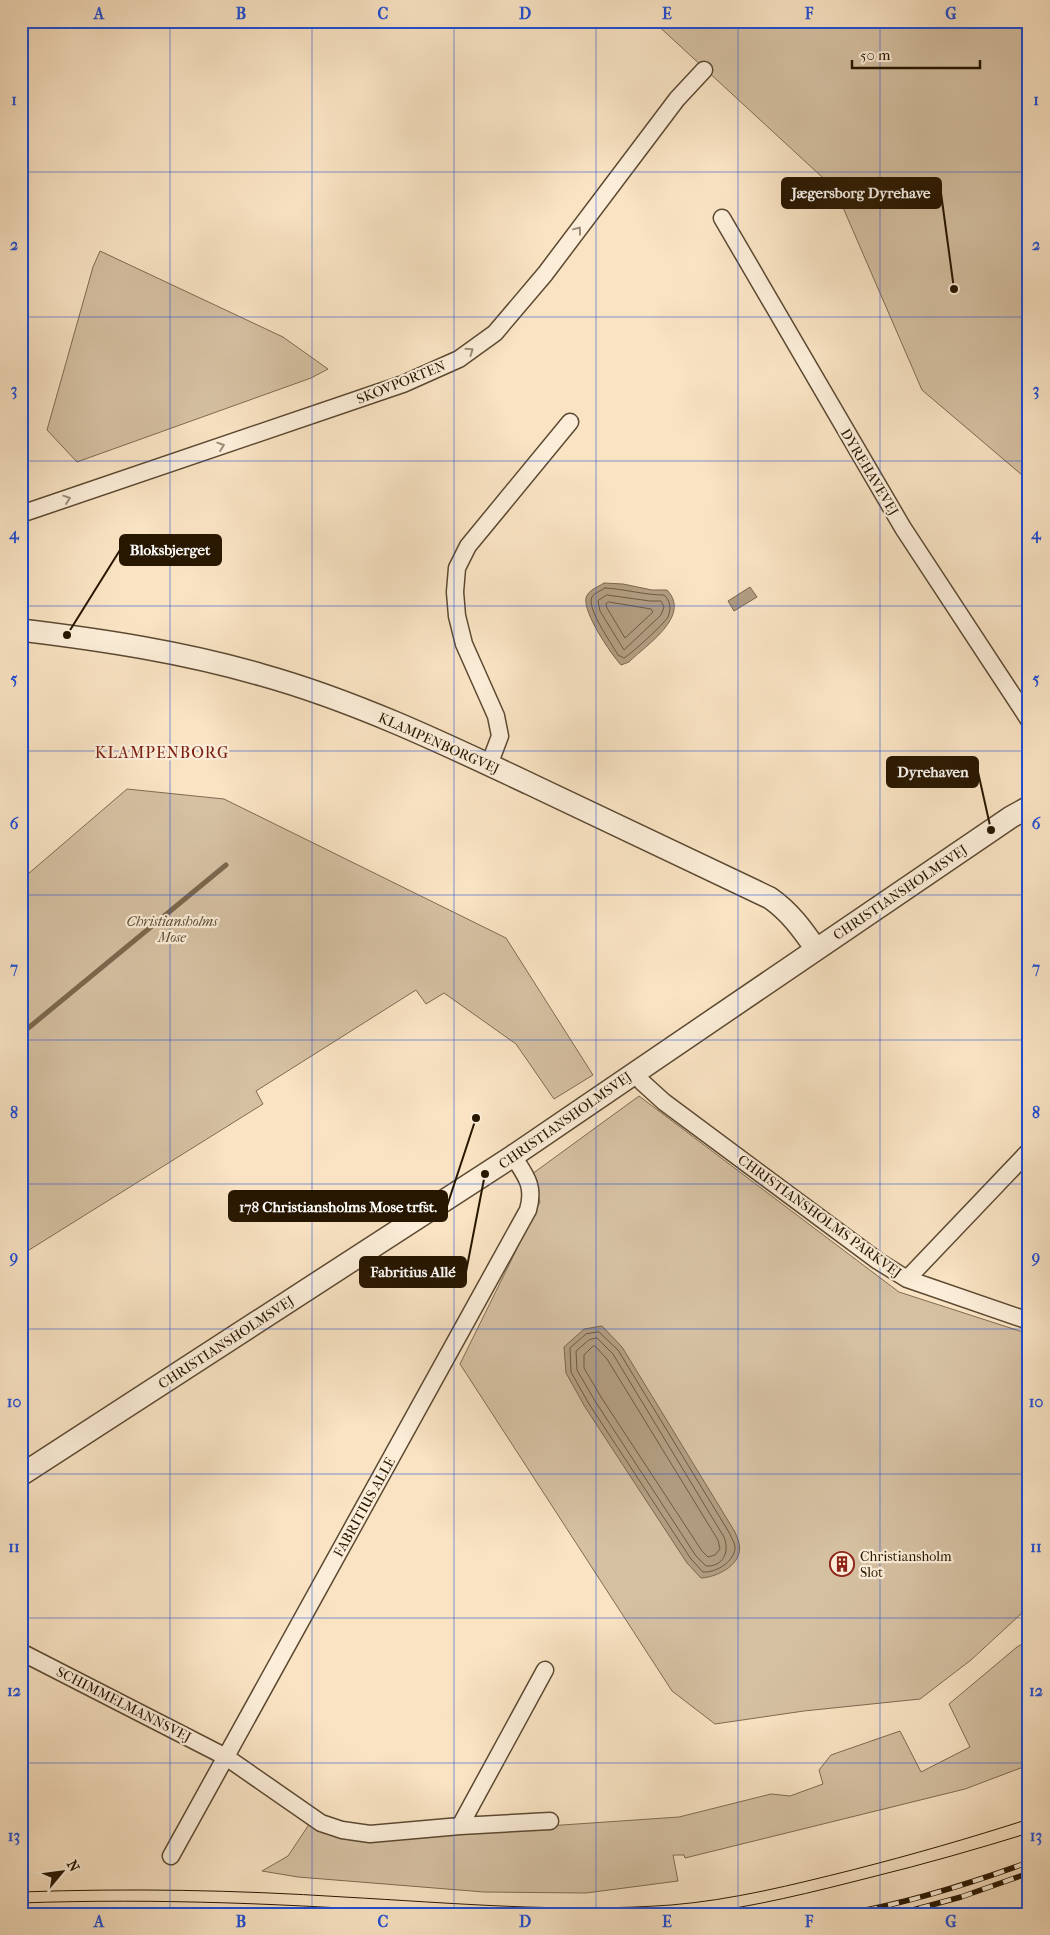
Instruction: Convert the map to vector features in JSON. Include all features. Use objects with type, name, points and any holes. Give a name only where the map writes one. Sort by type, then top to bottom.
[{"type":"street","name":"SKOVPORTEN","points":[[21,514],[403,384],[459,358],[495,333],[545,274],[677,99],[704,70]]},
{"type":"street","name":"DYREHAVEVEJ","points":[[722,218],[903,528],[1029,720]]},
{"type":"street","points":[[489,765],[500,736],[496,716],[464,644],[457,616],[455,592],[457,568],[468,546],[570,422]]},
{"type":"street","name":"KLAMPENBORGVEJ","points":[[21,630],[108,640],[187,655],[263,675],[338,700],[406,727],[770,898],[783,907],[816,949]]},
{"type":"street","name":"CHRISTIANSHOLMSVEJ","points":[[21,1475],[513,1156],[1011,816],[1029,807]]},
{"type":"street","name":"CHRISTIANSHOLMS PARKVEJ","points":[[635,1072],[642,1082],[664,1102],[878,1260],[907,1279],[1029,1321]]},
{"type":"street","points":[[907,1279],[1029,1151]]},
{"type":"street","name":"FABRITIUS ALLE","points":[[171,1856],[528,1210],[532,1196],[526,1177],[513,1156]]},
{"type":"street","name":"SCHIMMELMANNSVEJ","points":[[21,1652],[226,1757],[321,1822],[342,1830],[370,1834],[550,1821]]},
{"type":"street","points":[[460,1826],[545,1670]]},
{"type":"green space","points":[[653,21],[1029,21],[1029,481],[922,390],[835,189]]},
{"type":"green space","points":[[100,251],[283,337],[328,369],[311,378],[77,462],[47,430],[93,267]]},
{"type":"green space","name":"Christiansholms Mose","points":[[127,789],[224,799],[506,938],[593,1075],[554,1099],[516,1044],[444,993],[426,1004],[416,990],[256,1091],[263,1104],[21,1255],[21,880]]},
{"type":"green space","points":[[639,1096],[899,1292],[1029,1334],[1029,1605],[971,1660],[920,1699],[804,1711],[715,1724],[672,1691],[460,1364],[540,1202],[532,1174]]},
{"type":"green space","points":[[1029,1640],[1029,1752],[1025,1755],[1026,1766],[965,1789],[685,1858],[684,1855],[673,1855],[678,1881],[586,1893],[484,1892],[298,1877],[262,1871],[288,1856],[310,1823],[460,1832],[679,1817],[771,1794],[790,1796],[823,1784],[819,1770],[831,1755],[900,1731],[921,1772],[970,1747],[949,1704],[1017,1647]]},
{"type":"water","points":[[604,583],[623,584],[652,590],[667,590],[673,600],[674,610],[664,629],[629,662],[621,665],[593,623],[586,605],[586,598],[589,593]]},
{"type":"water","points":[[750,587],[757,597],[734,611],[728,601]]},
{"type":"water","points":[[602,1326],[622,1347],[735,1532],[740,1550],[738,1557],[734,1563],[722,1572],[701,1578],[687,1563],[585,1407],[566,1373],[564,1347],[584,1329]]},
{"type":"waterway","points":[[21,1034],[226,865]]},
{"type":"tram line","points":[[21,1892],[102,1890],[223,1891],[548,1908],[671,1905],[739,1896],[807,1881],[918,1852],[1029,1819]]},
{"type":"tram line","points":[[694,1914],[761,1903],[828,1888],[931,1862],[1029,1833]]},
{"type":"tram line","points":[[21,1903],[124,1901],[226,1903],[329,1907],[431,1914]]},
{"type":"railway","points":[[845,1914],[938,1892],[1029,1862]]},
{"type":"railway","points":[[898,1914],[961,1897],[1029,1873]]},
{"type":"place","name":"Jægersborg Dyrehave","points":[[954,289]]},
{"type":"place","name":"Bloksbjerget","points":[[67,635]]},
{"type":"place","name":"Dyrehaven","points":[[991,830]]},
{"type":"place","name":"178 Christiansholms Mose trfst.","points":[[476,1118]]},
{"type":"place","name":"Fabritius Allé","points":[[485,1174]]},
{"type":"place","name":"Christiansholm Slot","points":[[842,1564]]},
{"type":"district","name":"KLAMPENBORG","points":[[162,752]]}]
